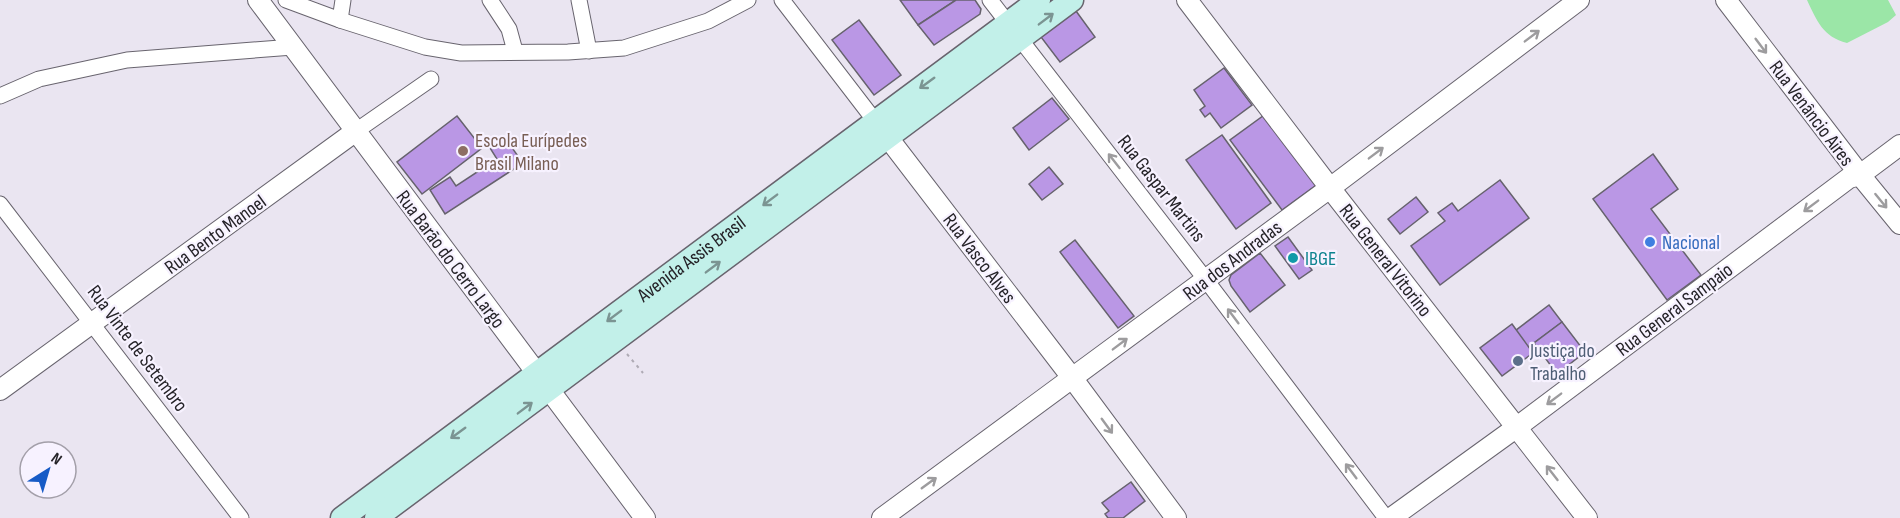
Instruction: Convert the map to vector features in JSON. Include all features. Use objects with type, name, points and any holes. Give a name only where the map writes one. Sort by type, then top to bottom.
[{"type":"main road","name":"Avenida Assis Brasil","points":[[1014,31],[1039,0]]},
{"type":"main road","name":"Avenida Assis Brasil","points":[[376,518],[543,382],[961,70],[1014,31],[1072,0]]},
{"type":"main road","name":"Avenida Assis Brasil","points":[[342,518],[543,382],[615,340],[684,277]]},
{"type":"street","name":"Rua Barão do Cerro Largo","points":[[258,0],[645,518]]},
{"type":"street","points":[[286,0],[425,47],[461,53],[589,51],[624,48],[708,21],[748,0]]},
{"type":"street","points":[[340,20],[344,0]]},
{"type":"street","points":[[490,0],[509,29],[515,51]]},
{"type":"street","points":[[579,0],[589,51]]},
{"type":"street","name":"Rua Vasco Alves","points":[[782,0],[1073,379],[1176,518]]},
{"type":"street","name":"Rua Gaspar Martins","points":[[990,0],[1386,518]]},
{"type":"street","name":"Rua General Vitorino","points":[[1187,0],[1587,518]]},
{"type":"street","name":"Rua dos Andradas","points":[[882,518],[1073,379],[1579,0]]},
{"type":"street","name":"Rua Venâncio Aires","points":[[1726,0],[1900,224]]},
{"type":"street","points":[[0,96],[39,79],[127,60],[293,47]]},
{"type":"street","name":"Rua Bento Manoel","points":[[0,390],[431,79]]},
{"type":"street","name":"Rua General Sampaio","points":[[1391,518],[1849,178],[1860,175],[1900,145]]},
{"type":"street","name":"Rua Vinte de Setembro","points":[[0,204],[241,518]]},
{"type":"path","points":[[615,340],[643,373]]},
{"type":"green space","points":[[1807,0],[1888,0],[1896,15],[1888,22],[1847,43],[1826,32]]},
{"type":"building","points":[[900,0],[956,0],[918,25]]},
{"type":"building","points":[[956,0],[975,0],[981,9],[980,14],[934,45],[918,25]]},
{"type":"building","points":[[1076,11],[1095,37],[1060,62],[1041,37]]},
{"type":"building","points":[[859,20],[901,75],[874,95],[832,40]]},
{"type":"building","points":[[1224,68],[1252,105],[1221,128],[1210,113],[1205,117],[1200,110],[1205,106],[1194,90]]},
{"type":"building","points":[[1052,98],[1069,119],[1029,150],[1013,128]]},
{"type":"building","points":[[1267,113],[1319,183],[1282,210],[1230,140]]},
{"type":"building","points":[[457,116],[482,148],[422,194],[397,162]]},
{"type":"building","points":[[1222,135],[1271,203],[1236,229],[1186,160]]},
{"type":"building","points":[[505,138],[523,163],[445,214],[430,190],[450,177],[456,186],[497,159],[490,148]]},
{"type":"building","name":"Nacional","points":[[1653,154],[1678,189],[1651,209],[1701,275],[1667,300],[1593,199]]},
{"type":"building","points":[[1049,167],[1063,184],[1042,200],[1029,184]]},
{"type":"building","points":[[1500,180],[1529,218],[1440,285],[1411,246],[1445,221],[1438,213],[1452,203],[1458,211]]},
{"type":"building","points":[[1416,197],[1428,212],[1400,234],[1388,219]]},
{"type":"building","name":"IBGE","points":[[1288,237],[1312,270],[1299,279],[1275,246]]},
{"type":"building","points":[[1075,240],[1134,316],[1118,328],[1060,252]]},
{"type":"building","points":[[1260,253],[1285,285],[1250,312],[1229,280],[1231,275]]},
{"type":"building","points":[[1549,305],[1562,322],[1502,367],[1490,350]]},
{"type":"building","points":[[1562,322],[1585,352],[1557,374],[1534,343]]},
{"type":"building","points":[[1512,324],[1533,353],[1502,376],[1480,348]]},
{"type":"building","points":[[1131,482],[1145,501],[1123,518],[1108,518],[1105,514],[1109,511],[1102,503]]},
{"type":"place","name":"Escola Eurípedes Brasil Milano","points":[[463,151]]},
{"type":"place","name":"Nacional","points":[[1650,242]]},
{"type":"place","name":"IBGE","points":[[1293,258]]},
{"type":"place","name":"Justiça do Trabalho","points":[[1518,361]]}]
